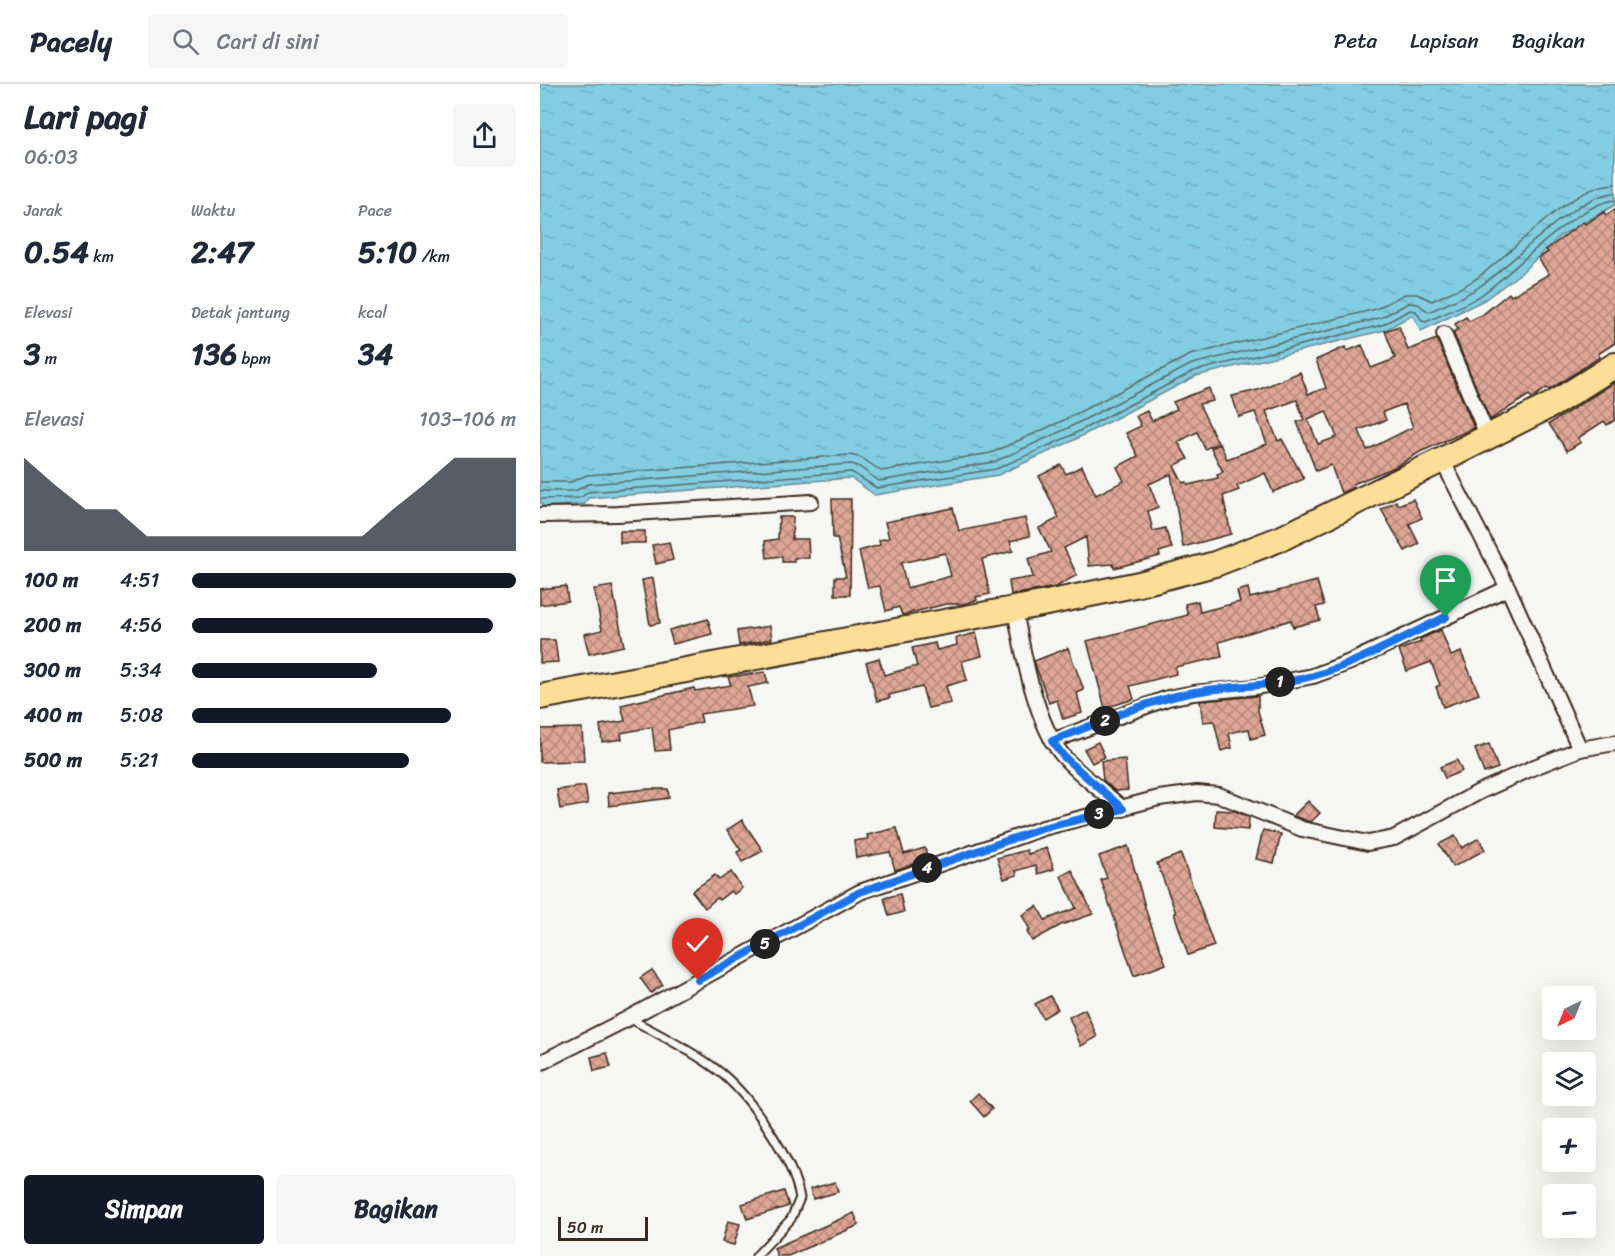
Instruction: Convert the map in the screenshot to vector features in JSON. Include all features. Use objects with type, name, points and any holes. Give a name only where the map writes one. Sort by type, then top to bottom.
[{"type":"highway","points":[[540,697],[1015,609],[1139,584],[1215,564],[1282,538],[1442,460],[1553,404],[1615,365]]},
{"type":"street","points":[[1444,334],[1488,437]]},
{"type":"street","points":[[1442,460],[1508,588],[1580,749]]},
{"type":"street","points":[[540,515],[566,516],[811,502]]},
{"type":"street","points":[[1052,741],[1168,698],[1256,687],[1313,676],[1350,662],[1508,588]]},
{"type":"street","points":[[1015,609],[1023,653],[1052,741],[1064,757],[1123,809]]},
{"type":"street","points":[[540,1063],[629,1018],[860,892],[1043,828],[1159,798],[1197,793],[1219,795],[1302,829],[1368,843],[1394,838],[1481,792],[1580,749],[1615,743]]},
{"type":"lane","points":[[629,1018],[718,1070],[738,1090],[782,1149],[800,1198],[791,1219],[756,1256]]},
{"type":"water","points":[[540,84],[1615,84],[1615,205],[1560,236],[1521,273],[1484,300],[1421,331],[1412,315],[1385,330],[1196,376],[1072,441],[998,475],[875,495],[851,478],[588,498],[585,504],[544,507],[540,502]]},
{"type":"building","points":[[1615,209],[1615,343],[1598,354],[1600,357],[1549,390],[1547,388],[1532,398],[1529,395],[1490,420],[1453,332],[1458,329],[1455,324],[1466,317],[1469,321],[1482,315],[1509,293],[1511,296],[1549,274],[1538,258],[1548,252],[1546,250],[1583,222],[1585,224],[1604,212],[1606,215]]},
{"type":"building","points":[[1399,326],[1408,350],[1437,339],[1474,428],[1420,452],[1395,467],[1353,484],[1354,487],[1341,493],[1331,465],[1316,471],[1297,422],[1304,420],[1297,400],[1266,411],[1278,441],[1282,439],[1304,479],[1273,492],[1265,473],[1237,486],[1239,490],[1223,496],[1231,534],[1183,547],[1171,474],[1149,484],[1158,507],[1148,511],[1153,531],[1165,528],[1172,548],[1159,552],[1160,556],[1114,568],[1113,564],[1089,566],[1086,537],[1064,548],[1077,575],[1056,587],[1011,595],[1009,581],[1033,577],[1028,559],[1051,552],[1039,528],[1059,518],[1039,476],[1061,465],[1066,474],[1082,466],[1096,495],[1124,481],[1117,467],[1138,456],[1126,433],[1141,426],[1136,416],[1147,411],[1152,421],[1177,409],[1173,402],[1209,388],[1213,401],[1199,404],[1218,443],[1205,449],[1197,432],[1178,442],[1188,459],[1174,466],[1183,483],[1187,482],[1188,485],[1218,478],[1217,475],[1223,472],[1211,448],[1220,444],[1227,459],[1267,444],[1255,412],[1239,417],[1232,396],[1258,390],[1300,372],[1308,394],[1326,388],[1316,360],[1345,347],[1347,351],[1362,345],[1371,368],[1392,360],[1395,358],[1385,331]],"holes":[[[1404,404],[1413,427],[1367,450],[1359,430],[1386,420],[1383,412]],[[1326,411],[1337,437],[1318,444],[1308,419]]]},
{"type":"building","points":[[1615,382],[1615,420],[1607,425],[1604,421],[1578,438],[1581,442],[1567,451],[1549,424]]},
{"type":"building","points":[[832,499],[851,499],[850,595],[835,595],[835,577],[846,577],[837,538],[833,538]]},
{"type":"building","points":[[1413,499],[1422,518],[1409,524],[1419,544],[1405,551],[1381,509],[1396,501],[1398,505]]},
{"type":"building","points":[[953,508],[959,531],[1025,518],[1030,536],[1010,541],[1013,551],[982,559],[990,594],[976,597],[977,600],[963,604],[946,604],[902,615],[899,607],[886,611],[880,586],[868,588],[859,551],[880,545],[879,540],[889,538],[885,522]],"holes":[[[945,553],[951,576],[907,588],[901,563]]]},
{"type":"building","points":[[779,517],[793,517],[792,539],[808,539],[809,558],[794,558],[794,562],[782,562],[782,556],[767,558],[765,541],[778,539]]},
{"type":"building","points":[[620,531],[645,531],[645,543],[620,543]]},
{"type":"building","points":[[669,542],[673,560],[656,564],[652,545]]},
{"type":"building","points":[[653,578],[660,623],[650,625],[642,580]]},
{"type":"building","points":[[1317,581],[1324,605],[1316,607],[1320,620],[1293,627],[1291,620],[1219,642],[1222,657],[1175,667],[1176,674],[1130,686],[1134,699],[1105,708],[1087,641],[1188,615],[1185,604],[1198,601],[1200,612],[1240,602],[1237,591],[1248,588],[1250,598]]},
{"type":"building","points":[[566,586],[568,601],[540,605],[540,589]]},
{"type":"building","points":[[612,586],[624,646],[589,654],[584,634],[602,630],[594,589]]},
{"type":"building","points":[[708,619],[712,634],[673,644],[669,630]]},
{"type":"building","points":[[770,626],[772,639],[739,645],[737,631]]},
{"type":"building","points":[[1441,630],[1451,656],[1461,652],[1479,694],[1443,707],[1436,687],[1440,685],[1431,662],[1407,671],[1399,650],[1421,642],[1420,639]]},
{"type":"building","points":[[976,633],[982,656],[962,661],[967,680],[946,686],[951,703],[928,708],[922,687],[889,695],[890,698],[877,701],[866,662],[879,658],[884,675],[917,666],[912,648],[935,643],[937,650],[957,645],[956,638]]},
{"type":"building","points":[[540,640],[555,640],[558,662],[540,663]]},
{"type":"building","points":[[1068,648],[1084,690],[1077,693],[1082,713],[1063,719],[1057,700],[1049,703],[1034,661]]},
{"type":"building","points":[[765,672],[768,683],[748,687],[753,706],[700,714],[702,722],[668,730],[670,750],[655,751],[652,727],[621,733],[622,739],[602,742],[600,725],[625,721],[621,705],[694,688],[695,691],[731,685],[728,677]]},
{"type":"building","points":[[1258,696],[1258,711],[1265,735],[1251,739],[1249,729],[1229,733],[1232,748],[1221,751],[1214,721],[1203,722],[1200,701]]},
{"type":"building","points":[[582,728],[584,761],[540,762],[540,729]]},
{"type":"building","points":[[1098,742],[1105,757],[1092,763],[1084,749]]},
{"type":"building","points":[[1489,744],[1498,768],[1484,773],[1475,749]]},
{"type":"building","points":[[1125,759],[1128,790],[1115,791],[1103,780],[1101,761]]},
{"type":"building","points":[[1457,760],[1462,771],[1445,778],[1440,767]]},
{"type":"building","points":[[585,786],[588,804],[560,809],[557,790]]},
{"type":"building","points":[[668,789],[669,798],[609,806],[608,793]]},
{"type":"building","points":[[1308,801],[1320,813],[1311,822],[1293,816]]},
{"type":"building","points":[[1216,810],[1235,811],[1249,817],[1248,830],[1215,827]]},
{"type":"building","points":[[742,820],[763,851],[742,862],[737,852],[741,850],[727,830]]},
{"type":"building","points":[[897,828],[904,854],[925,848],[928,859],[895,870],[890,852],[856,858],[854,841],[868,839],[867,835]]},
{"type":"building","points":[[1263,830],[1281,834],[1274,863],[1256,859]]},
{"type":"building","points":[[1455,836],[1462,848],[1479,838],[1485,850],[1453,867],[1439,844]]},
{"type":"building","points":[[1128,846],[1147,914],[1166,964],[1134,976],[1101,880],[1107,878],[1099,856]]},
{"type":"building","points":[[1047,848],[1054,869],[1038,874],[1036,865],[1016,871],[1017,875],[1004,879],[997,858],[1027,850],[1028,854]]},
{"type":"building","points":[[1181,854],[1214,946],[1188,955],[1174,913],[1176,913],[1157,863]]},
{"type":"building","points":[[1072,870],[1093,914],[1061,925],[1032,941],[1027,932],[1030,930],[1022,915],[1037,906],[1045,920],[1076,908],[1061,876]]},
{"type":"building","points":[[731,872],[742,888],[734,894],[731,891],[719,900],[717,898],[705,908],[692,891],[715,875],[719,880]]},
{"type":"building","points":[[900,894],[904,912],[889,916],[884,898]]},
{"type":"building","points":[[652,970],[663,985],[651,993],[640,978]]},
{"type":"building","points":[[1050,996],[1058,1009],[1043,1018],[1035,1004]]},
{"type":"building","points":[[1085,1009],[1097,1037],[1081,1046],[1069,1017]]},
{"type":"building","points":[[607,1053],[611,1067],[594,1071],[591,1057]]},
{"type":"building","points":[[978,1093],[992,1109],[984,1117],[970,1101]]},
{"type":"building","points":[[835,1182],[838,1192],[813,1199],[810,1189]]},
{"type":"building","points":[[784,1191],[789,1206],[747,1219],[742,1204]]},
{"type":"building","points":[[854,1213],[859,1225],[788,1256],[777,1256],[774,1248]]},
{"type":"building","points":[[728,1221],[740,1224],[734,1245],[722,1242]]},
{"type":"route","points":[[698,980],[860,892],[1043,828],[1123,809],[1064,757],[1052,741],[1168,698],[1256,687],[1313,676],[1350,662],[1446,617]]}]
